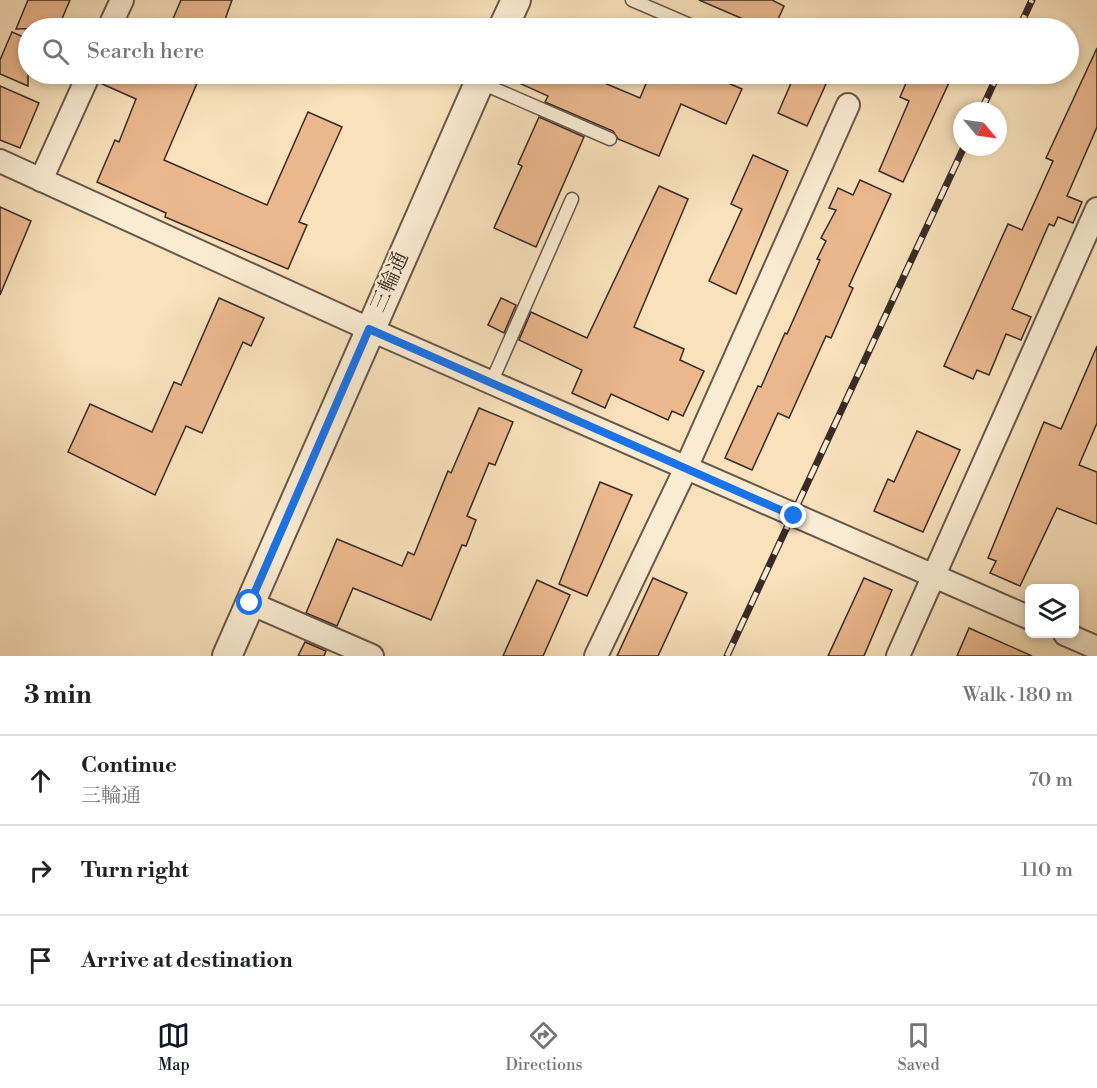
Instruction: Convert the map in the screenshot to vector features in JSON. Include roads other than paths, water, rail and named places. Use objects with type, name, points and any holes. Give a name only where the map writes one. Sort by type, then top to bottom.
[{"type":"street","points":[[114,18],[122,0]]},
{"type":"street","points":[[508,18],[516,0]]},
{"type":"street","points":[[41,180],[84,84]]},
{"type":"street","name":"三輪通","points":[[227,656],[478,84]]},
{"type":"street","points":[[596,656],[686,468],[848,105]]},
{"type":"street","points":[[0,161],[369,329],[1025,616]]},
{"type":"street","points":[[898,656],[1097,209]]},
{"type":"street","points":[[250,603],[372,656]]},
{"type":"street","points":[[1076,638],[1097,648]]},
{"type":"lane","points":[[632,0],[674,18]]},
{"type":"lane","points":[[494,84],[610,139]]},
{"type":"lane","points":[[491,383],[572,200]]},
{"type":"railway","points":[[1024,18],[1032,0]]},
{"type":"railway","points":[[985,102],[993,84]]},
{"type":"railway","points":[[727,656],[960,156]]}]
